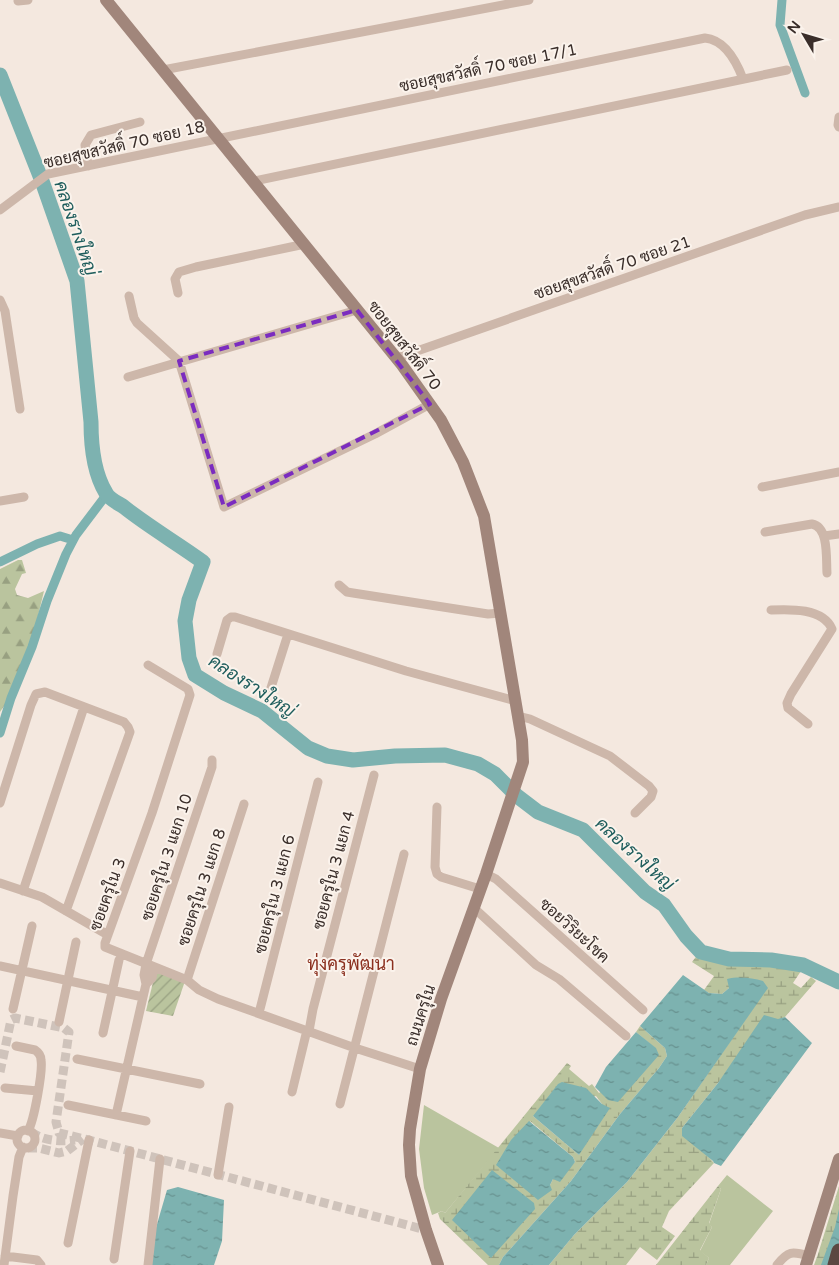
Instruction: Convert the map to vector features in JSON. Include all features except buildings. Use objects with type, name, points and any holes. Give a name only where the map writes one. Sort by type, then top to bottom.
[{"type":"highway","points":[[835,1265],[839,1251]]},
{"type":"street","points":[[18,2],[28,0]]},
{"type":"street","name":"ซอยสุขสวัสดิ์ 70","points":[[106,0],[397,358],[441,420],[463,462],[484,516],[522,740],[523,762],[517,780]]},
{"type":"street","points":[[163,70],[529,0]]},
{"type":"street","name":"ซอยสุขสวัสดิ์ 70 ซอย 17/1","points":[[219,138],[705,38],[716,42],[731,55],[739,66],[743,79]]},
{"type":"street","points":[[254,181],[787,70]]},
{"type":"street","points":[[839,117],[839,127]]},
{"type":"street","points":[[88,166],[85,145],[91,135],[140,122]]},
{"type":"street","name":"ซอยสุขสวัสดิ์ 70 ซอย 18","points":[[0,210],[36,181],[48,174],[219,138]]},
{"type":"street","name":"ซอยสุขสวัสดิ์ 70 ซอย 21","points":[[397,358],[789,220],[839,207]]},
{"type":"street","points":[[178,293],[175,279],[179,272],[305,244]]},
{"type":"street","points":[[129,296],[137,323],[179,361],[224,507],[374,434],[430,404]]},
{"type":"street","points":[[0,300],[6,311],[20,409]]},
{"type":"street","points":[[128,377],[357,310]]},
{"type":"street","points":[[762,487],[839,472]]},
{"type":"street","points":[[0,501],[24,497]]},
{"type":"street","points":[[765,532],[812,524],[821,528],[824,536],[827,573]]},
{"type":"street","points":[[824,536],[839,534]]},
{"type":"street","points":[[339,584],[347,592],[488,614],[501,613]]},
{"type":"street","points":[[771,610],[785,609],[814,613],[829,621],[832,629],[787,703],[788,708],[808,724]]},
{"type":"street","points":[[216,654],[227,620],[235,617],[420,675],[516,701]]},
{"type":"street","points":[[269,694],[288,634]]},
{"type":"street","name":"ซอยครุใน 3","points":[[148,665],[188,689],[190,695],[152,813],[105,947],[187,980],[207,995],[354,1048],[420,1069]]},
{"type":"street","points":[[0,803],[36,694],[44,692],[84,706],[124,722],[128,727],[130,732],[66,911]]},
{"type":"street","points":[[23,891],[84,706]]},
{"type":"street","points":[[518,716],[530,719],[610,756],[649,786],[653,791],[651,797],[636,813]]},
{"type":"street","name":"ซอยครุใน 3 แยก 10","points":[[116,1115],[146,984],[152,978],[150,965],[212,767],[212,760]]},
{"type":"street","name":"ซอยครุใน 3 แยก 4","points":[[292,1092],[374,775]]},
{"type":"street","name":"ถนนครุใน","points":[[438,1265],[415,1193],[410,1160],[410,1129],[420,1069],[441,999],[486,874],[517,780]]},
{"type":"street","name":"ซอยครุใน 3 แยก 6","points":[[259,1013],[318,782]]},
{"type":"street","name":"ซอยครุใน 3 แยก 8","points":[[187,980],[244,804]]},
{"type":"street","points":[[437,808],[436,874],[480,889]]},
{"type":"street","points":[[340,1104],[404,854]]},
{"type":"street","name":"ซอยวิริยะโชค","points":[[486,874],[496,879],[644,1010]]},
{"type":"street","points":[[0,883],[42,897],[108,935]]},
{"type":"street","points":[[474,908],[536,964],[566,984],[626,1036]]},
{"type":"street","points":[[13,1009],[32,926]]},
{"type":"street","points":[[59,1022],[76,942]]},
{"type":"street","points":[[104,1033],[119,960]]},
{"type":"street","points":[[0,966],[143,997]]},
{"type":"street","points":[[16,1046],[35,1050],[41,1059],[38,1091],[32,1123],[28,1131]]},
{"type":"street","points":[[77,1058],[200,1084]]},
{"type":"street","points":[[5,1088],[38,1091]]},
{"type":"street","points":[[68,1105],[146,1121]]},
{"type":"street","points":[[218,1175],[229,1107]]},
{"type":"street","points":[[22,1131],[28,1131],[33,1134],[34,1142],[30,1146],[22,1147],[18,1144],[18,1136],[22,1131]]},
{"type":"street","points":[[0,1133],[18,1136]]},
{"type":"street","points":[[68,1244],[89,1140]]},
{"type":"street","points":[[22,1147],[4,1260],[37,1260],[41,1265]]},
{"type":"street","points":[[114,1258],[130,1151]]},
{"type":"street","points":[[148,1265],[160,1159]]},
{"type":"street","points":[[777,1265],[787,1254],[794,1252],[807,1260],[839,1159]]},
{"type":"highlighted area","points":[[357,310],[430,404],[224,507],[179,361]]},
{"type":"green space","points":[[18,560],[22,560],[26,573],[22,574],[15,589],[17,595],[28,598],[44,591],[30,649],[21,664],[8,700],[0,712],[0,569]]},
{"type":"green space","points":[[699,953],[801,971],[793,983],[801,988],[811,977],[816,981],[785,1017],[779,1020],[718,1083],[682,1128],[714,1163],[669,1211],[662,1227],[675,1236],[657,1260],[640,1247],[626,1265],[549,1265],[574,1235],[627,1182],[678,1117],[767,988],[729,988],[722,994],[709,993],[704,990],[714,976],[692,962]]},
{"type":"green space","points":[[162,972],[185,981],[173,1016],[146,1011],[155,974]]},
{"type":"green space","points":[[640,1026],[665,1048],[667,1056],[620,1114],[571,1181],[503,1257],[499,1265],[488,1265],[440,1219],[438,1213],[442,1211],[445,1213],[567,1063],[571,1066],[569,1069],[589,1086],[592,1084],[599,1093],[655,1048],[636,1032]],"holes":[[[596,1096],[602,1104],[579,1155],[533,1116]],[[530,1121],[573,1157],[575,1162],[553,1179],[550,1185]]]},
{"type":"green space","points":[[424,1105],[499,1148],[445,1213],[442,1211],[432,1215],[424,1188],[419,1149]]},
{"type":"green space","points":[[727,1175],[773,1211],[730,1265],[706,1265],[709,1258],[700,1251],[712,1227],[709,1224],[721,1189],[718,1186]]},
{"type":"green space","points":[[718,1186],[721,1189],[709,1223],[712,1227],[700,1250],[709,1258],[706,1265],[656,1265]]},
{"type":"green space","points":[[839,1186],[839,1265],[814,1265],[818,1254]]},
{"type":"water","points":[[683,975],[709,993],[722,994],[729,988],[727,979],[736,978],[750,978],[763,981],[768,988],[678,1117],[627,1182],[574,1235],[549,1265],[499,1265],[503,1257],[571,1181],[620,1114],[667,1056],[665,1048],[640,1026]]},
{"type":"water","points":[[764,1015],[778,1019],[785,1017],[812,1043],[721,1166],[714,1163],[682,1136],[682,1128],[718,1083]]},
{"type":"water","points":[[636,1032],[656,1048],[659,1055],[618,1102],[608,1100],[595,1087],[606,1067]]},
{"type":"water","points":[[562,1082],[586,1088],[602,1104],[610,1108],[579,1155],[533,1116],[558,1084]]},
{"type":"water","points":[[529,1121],[573,1157],[575,1162],[560,1182],[553,1179],[550,1185],[552,1190],[538,1200],[496,1165],[511,1140]]},
{"type":"water","points":[[492,1170],[534,1203],[535,1209],[491,1258],[452,1220]]},
{"type":"water","points":[[178,1187],[224,1200],[222,1241],[214,1265],[151,1265],[155,1231],[167,1190]]},
{"type":"water","points":[[839,1209],[839,1265],[821,1265],[835,1227]]},
{"type":"waterway","points":[[782,0],[780,25],[805,93]]},
{"type":"waterway","name":"คลองรางใหญ่","points":[[0,75],[42,181],[77,281],[92,449],[98,476],[107,495],[111,499],[203,562],[189,600],[185,621],[189,658],[195,675],[224,693],[262,711],[308,748],[327,756],[353,760],[395,756],[445,755],[478,764],[495,774],[517,796],[538,812],[583,830],[645,892],[664,905],[686,936],[701,952],[729,959],[771,960],[803,965],[839,982]]},
{"type":"waterway","points":[[0,733],[11,698],[66,554],[76,535],[107,494]]},
{"type":"waterway","points":[[0,562],[37,544],[60,536],[73,540]]},
{"type":"tunnel","points":[[0,1072],[11,1020],[15,1018],[64,1028],[69,1032],[56,1122],[59,1133],[426,1230]]},
{"type":"tunnel","points":[[31,1132],[52,1140],[75,1140]]},
{"type":"tunnel","points":[[28,1148],[39,1148],[59,1153],[67,1151],[83,1139]]},
{"type":"district","name":"ทุ่งครุพัฒนา","points":[[351,964]]}]
